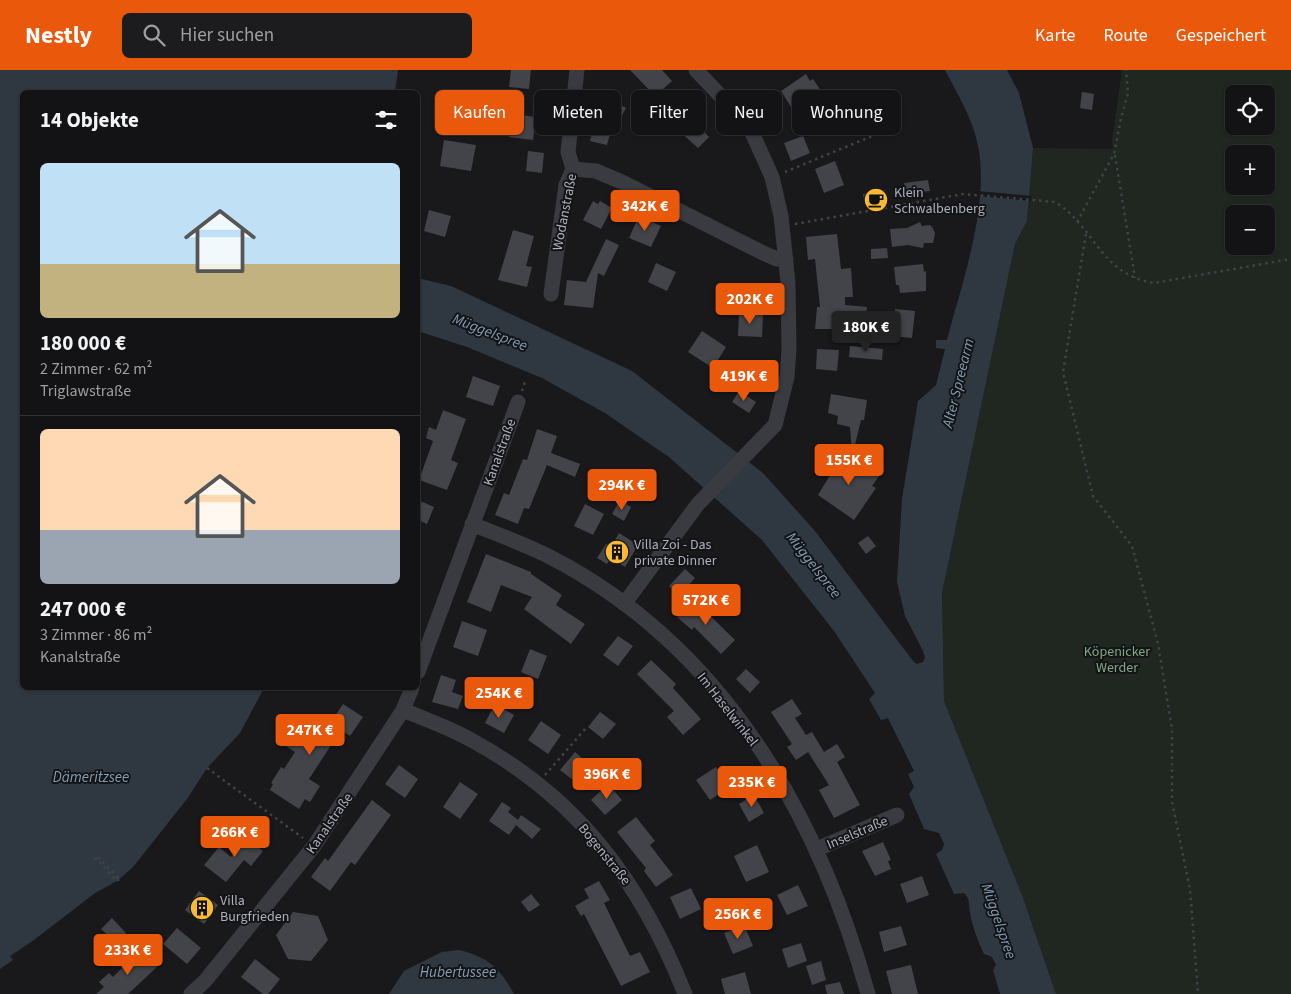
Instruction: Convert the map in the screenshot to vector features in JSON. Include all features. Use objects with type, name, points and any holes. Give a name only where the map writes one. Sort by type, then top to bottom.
[{"type":"street","name":"Wodanstraße","points":[[550,294],[566,186],[573,169],[568,152],[577,70]]},
{"type":"street","points":[[624,604],[698,504],[775,424],[787,376],[789,332],[786,258],[772,177],[749,126],[696,70]]},
{"type":"street","points":[[573,169],[596,172],[624,183],[762,253],[777,259],[786,258]]},
{"type":"street","name":"Kanalstraße","points":[[420,667],[518,402]]},
{"type":"street","name":"Im Haselwinkel","points":[[472,524],[553,559],[624,604],[681,653],[724,699],[757,744],[788,793],[817,849],[838,898],[868,994]]},
{"type":"street","name":"Kanalstraße","points":[[191,994],[205,981],[314,846],[403,710],[411,690]]},
{"type":"street","name":"Bogenstraße","points":[[403,710],[472,740],[538,784],[580,822],[626,878],[657,928],[685,994]]},
{"type":"street","name":"Inselstraße","points":[[817,849],[897,814]]},
{"type":"path","points":[[1077,222],[1114,154],[1128,94],[1126,70]]},
{"type":"path","points":[[772,177],[875,135]]},
{"type":"path","points":[[1114,154],[1135,278]]},
{"type":"path","points":[[782,227],[891,204],[963,194],[1055,202],[1066,208],[1109,261],[1135,278],[1154,283],[1291,259]]},
{"type":"path","points":[[1086,234],[1063,372],[1093,496],[1132,546],[1158,644],[1172,729],[1172,802],[1190,889],[1198,994]]},
{"type":"path","points":[[538,784],[586,728]]},
{"type":"path","points":[[206,768],[314,846]]},
{"type":"path","points":[[97,856],[119,879],[117,881],[95,858],[97,856]]},
{"type":"green space","name":"Köpenicker Werder","points":[[1122,70],[1291,70],[1291,994],[1056,994],[1022,895],[944,701],[942,593],[1015,244],[1027,221],[1033,148],[1113,149],[1112,140]]},
{"type":"water","name":"Dämeritzsee","points":[[0,70],[398,70],[395,90],[20,90],[20,690],[263,690],[240,733],[207,768],[187,799],[133,867],[117,881],[95,893],[10,956],[13,960],[0,969]]},
{"type":"water","points":[[945,70],[1007,70],[1019,93],[1033,148],[1027,221],[1015,244],[942,593],[944,701],[1022,895],[1056,994],[1000,994],[993,970],[996,965],[992,957],[984,954],[972,923],[968,898],[964,893],[954,894],[936,854],[942,850],[944,844],[939,833],[924,829],[909,794],[914,787],[908,774],[914,771],[888,718],[881,720],[869,699],[875,693],[834,631],[762,540],[669,457],[605,413],[542,378],[467,347],[420,332],[420,278],[451,286],[632,371],[763,473],[815,531],[913,661],[917,664],[923,662],[925,657],[905,616],[897,582],[902,499],[918,401],[936,385],[945,349],[936,348],[936,340],[947,340],[967,269],[977,218],[981,169],[976,136]]},
{"type":"water","name":"Hubertussee","points":[[459,950],[478,956],[492,965],[504,977],[514,994],[389,994],[404,971],[442,952]]},
{"type":"pier","points":[[978,191],[1032,196],[1031,201],[977,196]]},
{"type":"building","points":[[511,70],[531,70],[529,89],[509,87]]},
{"type":"building","points":[[630,70],[662,70],[672,81],[662,90],[649,90]]},
{"type":"building","points":[[806,74],[810,81],[813,79],[820,90],[792,90],[792,109],[782,90]]},
{"type":"building","points":[[1082,92],[1094,94],[1092,110],[1080,108]]},
{"type":"building","points":[[621,105],[626,108],[621,117]]},
{"type":"building","points":[[524,116],[534,117],[533,140],[509,137],[509,135],[524,135]]},
{"type":"building","points":[[706,134],[709,137],[698,148],[684,135]]},
{"type":"building","points":[[592,135],[610,135],[607,145],[590,141]]},
{"type":"building","points":[[803,136],[810,153],[791,161],[784,143]]},
{"type":"building","points":[[444,140],[476,145],[471,171],[440,166]]},
{"type":"building","points":[[528,151],[544,153],[542,173],[526,171]]},
{"type":"building","points":[[835,161],[844,185],[824,193],[815,169]]},
{"type":"building","points":[[928,180],[930,191],[906,194],[904,183]]},
{"type":"building","points":[[885,190],[887,202],[865,206],[863,194]]},
{"type":"building","points":[[593,201],[598,204],[600,201],[612,208],[601,229],[583,220]]},
{"type":"building","points":[[429,210],[451,216],[445,237],[424,231]]},
{"type":"building","points":[[639,216],[661,226],[651,247],[629,238]]},
{"type":"building","points":[[920,222],[922,226],[930,225],[933,228],[935,234],[933,243],[924,243],[923,248],[908,245],[892,247],[890,229],[907,228]]},
{"type":"building","points":[[513,230],[534,236],[526,266],[532,267],[527,287],[498,280]]},
{"type":"building","points":[[837,234],[841,269],[851,268],[853,297],[845,297],[845,305],[867,307],[866,316],[834,313],[832,329],[815,329],[817,307],[820,307],[815,259],[808,260],[806,237]]},
{"type":"building","points":[[606,239],[619,245],[604,276],[598,273],[593,308],[564,305],[567,280],[586,282]]},
{"type":"building","points":[[887,248],[888,258],[871,259],[871,249]]},
{"type":"building","points":[[656,263],[676,272],[667,291],[648,282]]},
{"type":"building","points":[[923,264],[924,272],[926,271],[926,291],[900,293],[899,285],[896,285],[894,267]]},
{"type":"building","points":[[895,309],[915,311],[912,338],[892,336]]},
{"type":"building","points":[[739,313],[763,314],[762,337],[738,336]]},
{"type":"building","points":[[702,331],[726,347],[713,368],[688,352]]},
{"type":"building","points":[[850,346],[883,349],[882,360],[849,357]]},
{"type":"building","points":[[817,349],[839,350],[837,371],[816,369]]},
{"type":"building","points":[[473,376],[500,386],[493,406],[466,397]]},
{"type":"building","points":[[739,391],[756,402],[749,413],[732,402]]},
{"type":"building","points":[[831,394],[867,400],[864,420],[861,420],[853,453],[850,427],[837,424],[838,416],[828,413]]},
{"type":"building","points":[[443,410],[466,419],[451,460],[458,463],[447,490],[420,480],[433,441],[426,438],[429,427],[436,430]]},
{"type":"building","points":[[537,429],[557,436],[551,453],[580,464],[575,477],[547,465],[529,509],[524,508],[518,524],[495,515],[504,493],[509,495],[523,459],[527,460]]},
{"type":"building","points":[[846,454],[871,468],[870,470],[879,476],[872,486],[876,488],[854,520],[818,495],[838,462],[840,463]]},
{"type":"building","points":[[620,500],[631,507],[624,521],[612,514]]},
{"type":"building","points":[[420,501],[434,507],[427,524],[420,521]]},
{"type":"building","points":[[585,504],[604,514],[593,535],[574,526]]},
{"type":"building","name":"Villa Zoi - Das private Dinner","points":[[619,533],[638,545],[625,567],[611,558],[607,564],[597,558],[606,544],[611,547]]},
{"type":"building","points":[[868,536],[876,546],[866,554],[858,543]]},
{"type":"building","points":[[486,554],[531,572],[531,574],[562,595],[556,605],[585,624],[571,644],[524,609],[532,597],[501,585],[491,612],[467,602]]},
{"type":"building","points":[[685,569],[695,578],[679,596],[669,586]]},
{"type":"building","points":[[693,599],[735,640],[721,654],[694,627],[692,630],[677,617]]},
{"type":"building","points":[[462,621],[487,630],[478,656],[453,647]]},
{"type":"building","points":[[618,636],[633,646],[618,666],[603,655]]},
{"type":"building","points":[[530,649],[547,656],[538,679],[521,672]]},
{"type":"building","points":[[651,660],[676,684],[673,688],[701,719],[683,735],[667,717],[674,711],[637,674]]},
{"type":"building","points":[[746,669],[760,682],[750,693],[736,679]]},
{"type":"building","points":[[441,675],[456,680],[452,692],[463,696],[458,709],[432,702]]},
{"type":"building","points":[[792,699],[802,714],[795,718],[806,735],[812,732],[824,752],[837,744],[845,757],[837,762],[860,805],[834,818],[819,790],[829,785],[808,752],[796,760],[787,747],[792,744],[771,712]]},
{"type":"building","points":[[343,704],[363,717],[350,736],[341,730],[309,779],[320,786],[310,802],[305,799],[299,809],[270,790],[273,784],[271,783],[281,767],[284,769],[295,752],[286,746],[305,718],[325,731]]},
{"type":"building","points":[[495,704],[514,715],[504,733],[485,723]]},
{"type":"building","points":[[600,712],[616,724],[603,739],[588,727]]},
{"type":"building","points":[[541,721],[561,735],[548,754],[528,740]]},
{"type":"building","points":[[575,752],[588,763],[584,769],[589,773],[581,782],[575,777],[573,780],[560,770]]},
{"type":"building","points":[[399,765],[418,779],[405,798],[385,784]]},
{"type":"building","points":[[716,767],[729,787],[710,800],[696,780]]},
{"type":"building","points":[[460,782],[478,794],[460,819],[443,807]]},
{"type":"building","points":[[608,784],[622,800],[605,815],[591,800]]},
{"type":"building","points":[[754,795],[764,813],[749,822],[739,804]]},
{"type":"building","points":[[372,800],[391,815],[355,865],[351,862],[330,891],[311,877],[325,858],[328,861]]},
{"type":"building","points":[[502,802],[511,808],[508,812],[518,820],[521,815],[541,829],[532,839],[516,825],[509,835],[489,821]]},
{"type":"building","points":[[636,817],[655,841],[650,845],[673,875],[656,887],[644,871],[646,868],[617,832]]},
{"type":"building","points":[[250,832],[263,842],[259,848],[263,851],[251,866],[244,860],[226,882],[204,865],[219,847],[231,857]]},
{"type":"building","points":[[883,842],[891,860],[888,861],[891,869],[875,876],[862,851]]},
{"type":"building","points":[[757,845],[769,872],[746,882],[734,856]]},
{"type":"building","points":[[922,876],[929,895],[907,903],[900,884]]},
{"type":"building","points":[[599,881],[610,900],[604,903],[630,956],[640,952],[650,972],[621,986],[584,914],[581,916],[575,906],[589,898],[584,889]]},
{"type":"building","points":[[798,885],[808,906],[787,915],[777,895]]},
{"type":"building","points":[[691,888],[701,909],[680,919],[670,897]]},
{"type":"building","name":"Villa Burgfrieden","points":[[199,891],[218,905],[204,924],[185,910]]},
{"type":"building","points":[[531,894],[540,905],[529,912],[521,902]]},
{"type":"building","points":[[293,912],[318,916],[328,940],[311,961],[288,959],[276,935]]},
{"type":"building","points":[[112,918],[126,933],[116,943],[101,929]]},
{"type":"building","points":[[744,925],[753,946],[733,954],[724,933]]},
{"type":"building","points":[[901,926],[907,945],[884,952],[879,932]]},
{"type":"building","points":[[177,928],[201,948],[187,964],[163,944]]},
{"type":"building","points":[[801,943],[807,961],[788,968],[782,949]]},
{"type":"building","points":[[140,950],[157,967],[128,994],[96,994],[104,987],[99,982],[109,973],[113,977]]},
{"type":"building","points":[[255,959],[280,979],[268,994],[263,994],[241,977]]},
{"type":"building","points":[[821,961],[826,980],[812,985],[806,966]]},
{"type":"building","points":[[911,965],[918,994],[892,994],[886,971]]},
{"type":"building","points":[[745,972],[751,994],[725,994],[721,979]]},
{"type":"building","points":[[840,982],[844,994],[827,994],[825,985]]},
{"type":"place","name":"Klein Schwalbenberg","points":[[876,200]]},
{"type":"place","name":"Villa Zoi - Das private Dinner","points":[[617,552]]},
{"type":"place","name":"Villa Burgfrieden","points":[[202,908]]},
{"type":"water label","name":"Müggelspree","points":[[490,332]]},
{"type":"water label","name":"Alter Spreearm","points":[[958,383]]},
{"type":"water label","name":"Müggelspree","points":[[814,565]]},
{"type":"water label","name":"Müggelspree","points":[[999,921]]}]
